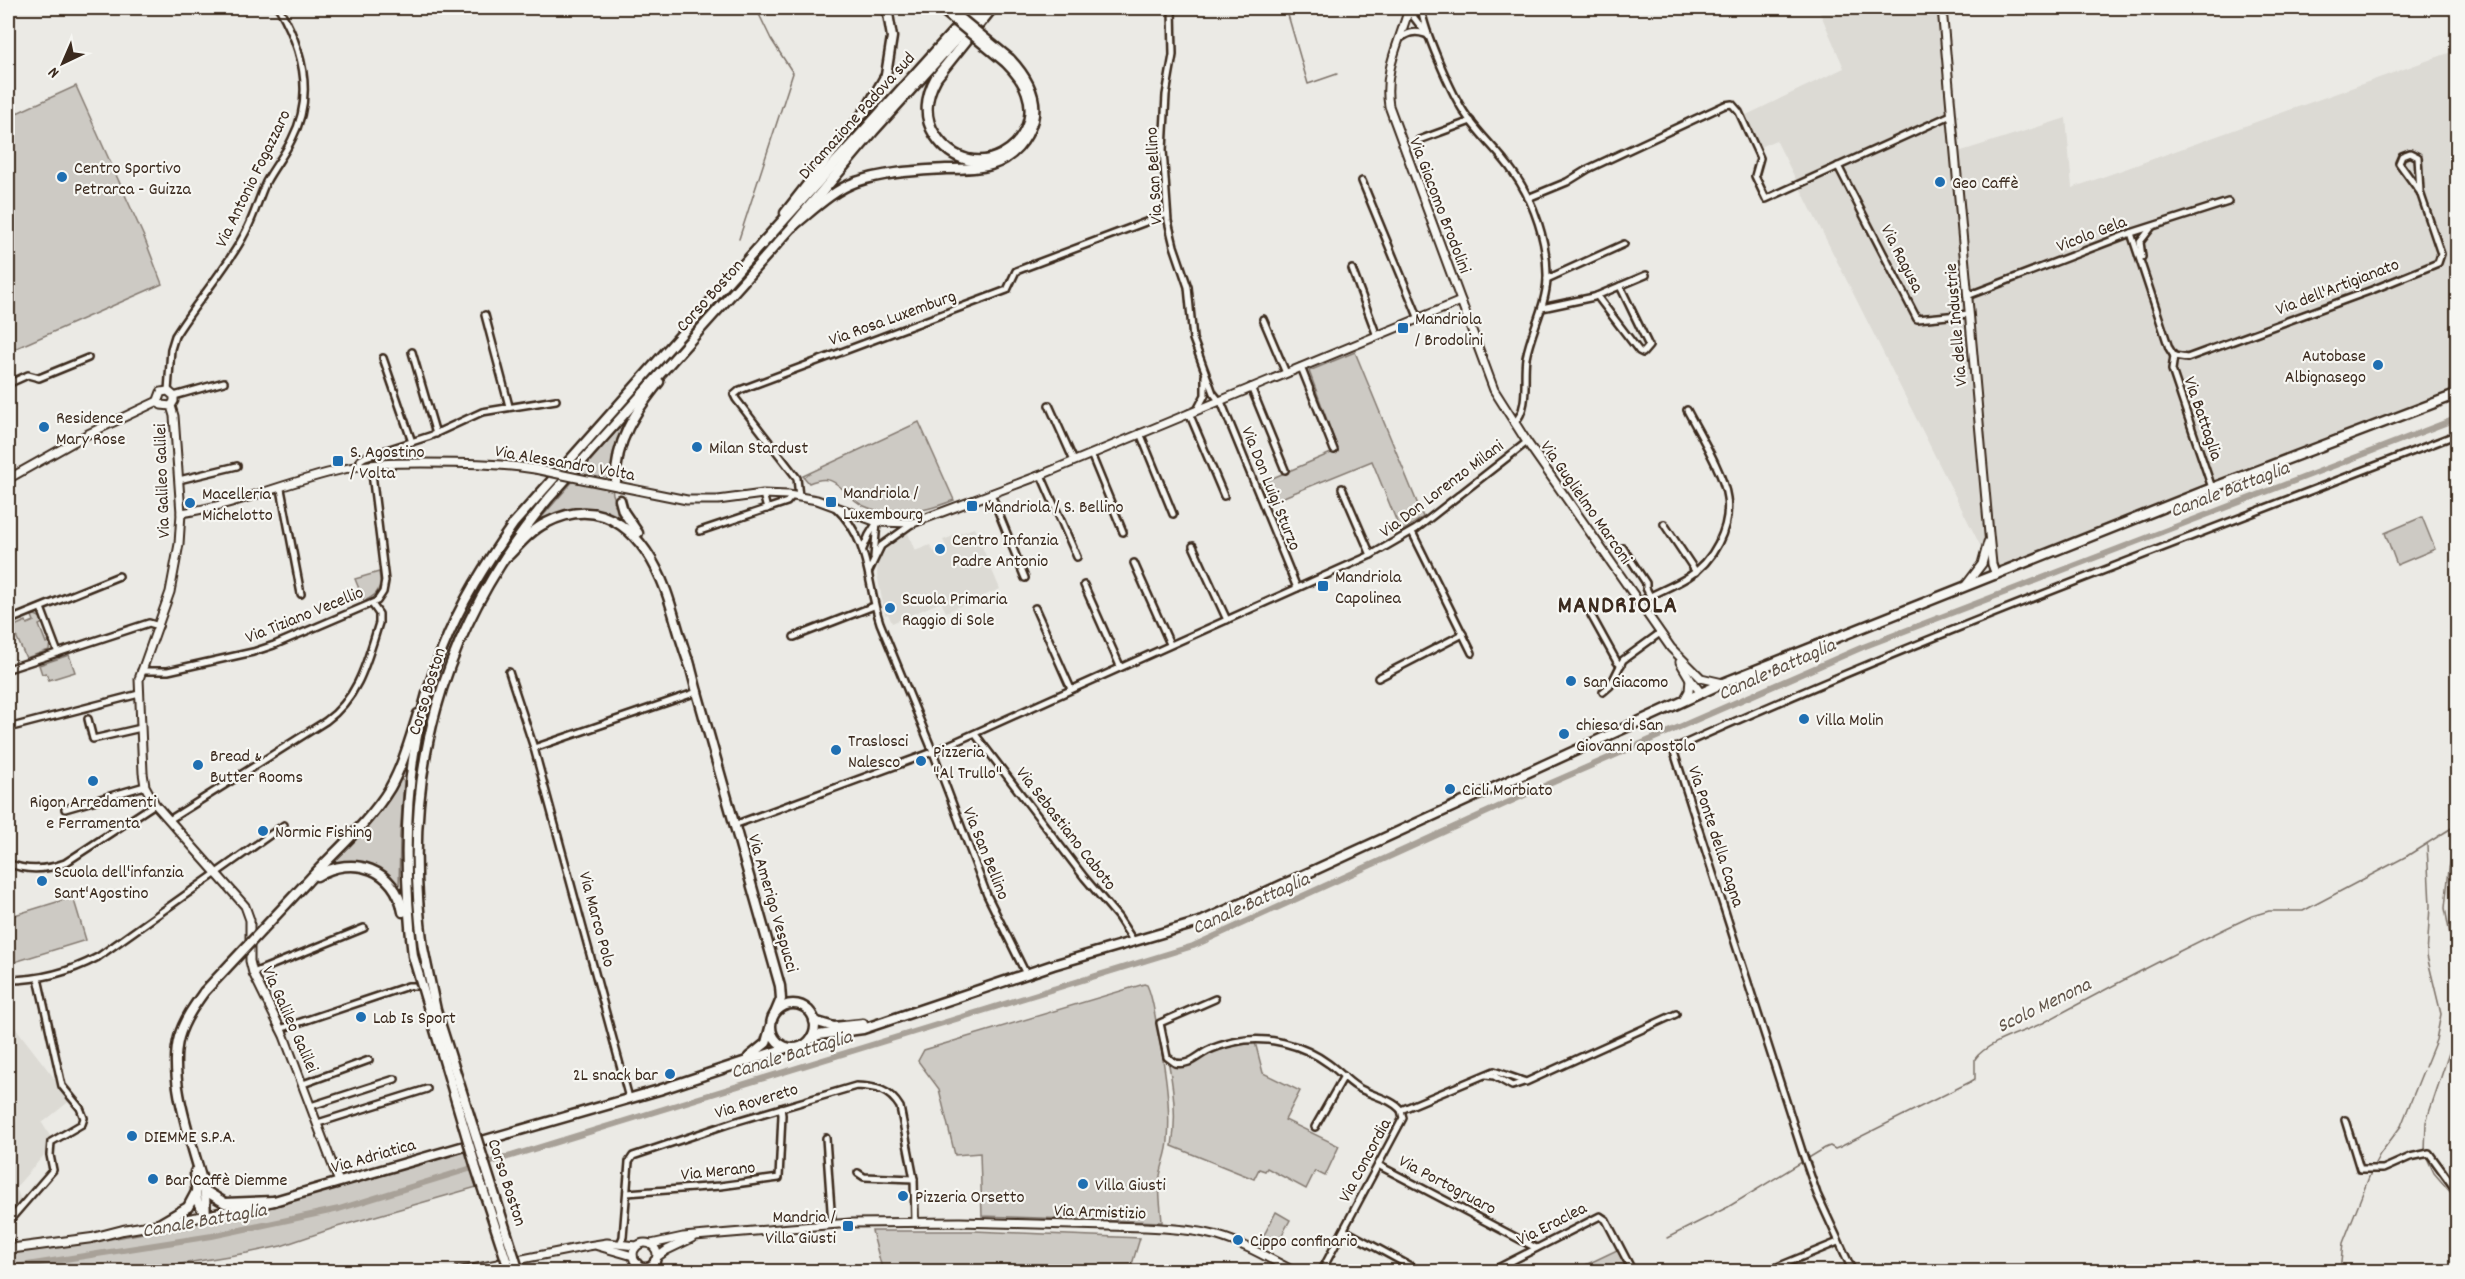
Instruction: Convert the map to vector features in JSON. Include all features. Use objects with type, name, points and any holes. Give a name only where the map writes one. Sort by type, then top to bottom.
[{"type":"highway","points":[[941,8],[1008,60],[1028,92],[1030,107],[1026,125],[1015,145],[1000,156],[969,161],[950,153],[932,131],[927,116],[927,102],[936,78],[992,8]]},
{"type":"highway","name":"Diramazione Padova sud","points":[[762,244],[975,8]]},
{"type":"highway","name":"Diramazione Padova sud","points":[[793,226],[873,131],[984,8]]},
{"type":"main road","name":"Corso Boston","points":[[510,1272],[412,956],[405,834],[422,716],[441,652],[471,591],[514,523],[762,244],[867,108],[886,75],[892,37],[887,8]]},
{"type":"main road","name":"Corso Boston","points":[[519,1272],[436,1010],[417,910],[416,833],[421,777],[429,730],[454,652],[497,566],[523,528],[793,226],[826,199],[854,182],[885,174],[991,165],[1016,151],[1025,139],[1034,116],[1029,86],[1022,74],[1008,60],[948,8]]},
{"type":"main road","points":[[616,481],[620,447],[636,410],[672,366],[681,349]]},
{"type":"main road","points":[[811,1039],[814,1033],[814,1021],[807,1009],[788,1004],[776,1011],[770,1024],[774,1039],[786,1048],[800,1047],[818,1035],[863,1029],[1026,974],[1186,927],[1229,910],[1723,683],[2457,394]]},
{"type":"main road","points":[[620,500],[623,511],[656,559],[670,591],[734,825]]},
{"type":"main road","points":[[497,566],[528,537],[551,520],[567,514],[588,512],[610,518],[631,532],[652,561],[666,591],[690,666]]},
{"type":"main road","points":[[206,1216],[175,1062],[184,1024],[204,992],[370,815],[390,788],[402,763],[429,680],[441,652]]},
{"type":"main road","name":"Via Amerigo Vespucci","points":[[734,825],[780,986],[781,999],[776,1011]]},
{"type":"main road","points":[[306,882],[330,868],[344,865],[366,868],[384,876],[397,892],[402,903],[406,935],[412,956]]},
{"type":"main road","name":"Via Amerigo Vespucci","points":[[780,986],[795,1004]]},
{"type":"main road","points":[[814,1021],[834,1027],[878,1023]]},
{"type":"main road","name":"Via Adriatica","points":[[741,1063],[766,1043],[770,1024]]},
{"type":"main road","name":"Via Adriatica","points":[[11,1249],[92,1238],[274,1201],[659,1090],[786,1048]]},
{"type":"main road","points":[[200,1191],[225,1203],[274,1201]]},
{"type":"main road","points":[[159,1224],[188,1207],[200,1191]]},
{"type":"main road","points":[[654,1272],[656,1259]]},
{"type":"street","name":"Via Antonio Fogazzaro","points":[[171,349],[175,336],[184,322],[243,238],[267,180],[292,139],[299,122],[304,103],[302,62],[298,45],[279,8]]},
{"type":"street","name":"Via San Bellino","points":[[873,558],[886,541],[913,523],[1041,475],[1219,400],[1205,375],[1193,339],[1188,287],[1174,246],[1167,214],[1163,150],[1166,95],[1173,55],[1172,8]]},
{"type":"street","points":[[1420,8],[1464,112],[1513,172],[1528,198],[1543,243],[1547,279],[1542,308],[1526,358],[1521,414],[1514,423]]},
{"type":"street","name":"Via delle Industrie","points":[[1942,8],[1989,534],[1992,564],[1996,575]]},
{"type":"street","points":[[1409,9],[1418,11],[1422,15]]},
{"type":"street","points":[[1409,9],[1432,40]]},
{"type":"street","name":"Via Giacomo Brodolini","points":[[1409,9],[1387,77],[1389,106],[1486,372],[1503,406]]},
{"type":"street","points":[[1397,41],[1418,31],[1426,34]]},
{"type":"street","points":[[1528,198],[1567,182],[1588,169],[1642,146],[1725,105],[1732,104],[1739,112],[1760,158],[1755,176],[1762,195],[1766,199],[1951,114]]},
{"type":"street","points":[[1419,140],[1471,121]]},
{"type":"street","points":[[2407,154],[2414,154],[2418,158],[2420,192],[2399,164],[2400,159],[2407,154]]},
{"type":"street","name":"Via Ragusa","points":[[1838,166],[1917,319],[1969,315]]},
{"type":"street","points":[[1362,181],[1419,319]]},
{"type":"street","name":"Via dell'Artigianato","points":[[2174,356],[2187,358],[2372,290],[2438,263],[2441,254],[2420,192]]},
{"type":"street","name":"Vicolo Gela","points":[[1967,296],[2132,233],[2228,202]]},
{"type":"street","name":"Via Rosa Luxemburg","points":[[795,496],[799,483],[797,478],[735,399],[734,395],[740,390],[1007,290],[1016,272],[1167,214]]},
{"type":"street","points":[[2142,265],[2140,242],[2153,226]]},
{"type":"street","points":[[2132,233],[2169,348],[2174,356]]},
{"type":"street","points":[[1547,279],[1624,244]]},
{"type":"street","points":[[1352,269],[1377,336]]},
{"type":"street","points":[[1542,308],[1597,296],[1646,275]]},
{"type":"street","points":[[1597,296],[1639,351],[1643,353],[1649,346],[1620,286]]},
{"type":"street","points":[[1219,400],[1461,302]]},
{"type":"street","points":[[485,315],[509,406]]},
{"type":"street","points":[[1263,319],[1286,373]]},
{"type":"street","name":"Via Galileo Galilei","points":[[171,349],[171,394],[174,401],[171,406],[174,416],[182,513],[170,592],[141,671],[139,694],[145,786],[155,804],[238,897],[249,913],[250,961],[253,973],[303,1084],[339,1182]]},
{"type":"street","points":[[412,352],[436,434]]},
{"type":"street","name":"Via Battaglia","points":[[2174,356],[2172,370],[2212,489]]},
{"type":"street","points":[[8,384],[28,375],[39,378],[88,358]]},
{"type":"street","points":[[383,358],[412,442]]},
{"type":"street","points":[[1301,367],[1334,450]]},
{"type":"street","name":"Via San Bellino","points":[[1193,411],[1204,397],[1205,375]]},
{"type":"street","points":[[171,394],[224,382]]},
{"type":"street","points":[[1251,387],[1285,470]]},
{"type":"street","name":"Via Galileo Galilei","points":[[171,394],[161,392],[158,401],[164,407],[171,406]]},
{"type":"street","points":[[1204,397],[1210,404]]},
{"type":"street","name":"Via Alessandro Volta","points":[[360,465],[360,460],[365,456],[436,434],[482,412],[556,400]]},
{"type":"street","name":"Via Don Luigi Sturzo","points":[[1219,400],[1297,588]]},
{"type":"street","points":[[8,478],[88,434],[158,401]]},
{"type":"street","points":[[1049,405],[1074,461]]},
{"type":"street","name":"Via Guglielmo Marconi","points":[[1503,406],[1702,692]]},
{"type":"street","points":[[1638,603],[1696,572],[1708,559],[1722,534],[1727,499],[1723,484],[1687,410]]},
{"type":"street","points":[[1193,411],[1224,496]]},
{"type":"street","points":[[1140,433],[1173,514]]},
{"type":"street","name":"Via Ponte della Cagna","points":[[1853,1272],[1838,1242],[1805,1161],[1673,749],[1887,658],[2457,434]]},
{"type":"street","name":"Via Don Lorenzo Milani","points":[[933,752],[1371,555],[1412,532],[1527,442]]},
{"type":"street","points":[[1090,454],[1123,532]]},
{"type":"street","name":"Via Alessandro Volta","points":[[182,513],[281,489],[360,465],[484,463],[536,470],[687,500],[718,500],[763,494],[795,496],[835,507]]},
{"type":"street","name":"Via Tiziano Vecellio","points":[[141,671],[168,671],[253,652],[372,604],[381,596],[385,581],[371,465]]},
{"type":"street","points":[[179,480],[237,466]]},
{"type":"street","points":[[1041,475],[1077,557]]},
{"type":"street","name":"Via Don Lorenzo Milani","points":[[1342,488],[1371,555]]},
{"type":"street","points":[[281,489],[301,594]]},
{"type":"street","points":[[763,494],[767,509]]},
{"type":"street","points":[[991,494],[1024,578]]},
{"type":"street","points":[[700,531],[787,502],[795,496]]},
{"type":"street","name":"Via San Bellino","points":[[835,507],[878,522],[913,523]]},
{"type":"street","name":"Via San Bellino","points":[[835,507],[852,526],[863,550],[869,571],[874,606],[987,895],[1026,974]]},
{"type":"street","name":"Via San Bellino","points":[[869,571],[878,522]]},
{"type":"street","points":[[863,550],[878,522]]},
{"type":"street","points":[[1664,524],[1696,572]]},
{"type":"street","points":[[1412,532],[1472,653]]},
{"type":"street","name":"Via delle Industrie","points":[[1963,588],[1982,564],[1989,534]]},
{"type":"street","points":[[1193,546],[1227,620]]},
{"type":"street","points":[[1623,548],[1645,580],[1650,596]]},
{"type":"street","points":[[1134,563],[1170,644]]},
{"type":"street","name":"Via delle Industrie","points":[[1982,564],[1986,579]]},
{"type":"street","points":[[15,618],[119,576]]},
{"type":"street","points":[[1083,585],[1120,666]]},
{"type":"street","points":[[169,820],[326,722],[342,707],[360,681],[379,623],[379,614],[372,604]]},
{"type":"street","points":[[794,636],[874,606]]},
{"type":"street","points":[[41,608],[58,653]]},
{"type":"street","points":[[1035,608],[1071,689]]},
{"type":"street","points":[[1591,615],[1617,662],[1621,664]]},
{"type":"street","points":[[8,669],[149,623],[159,626]]},
{"type":"street","points":[[1603,692],[1610,686],[1627,657],[1660,633]]},
{"type":"street","points":[[1378,678],[1463,634]]},
{"type":"street","name":"Via Marco Polo","points":[[509,672],[534,748],[629,1098]]},
{"type":"street","points":[[1684,700],[1693,676]]},
{"type":"street","name":"Via Guglielmo Marconi","points":[[1693,676],[1723,683]]},
{"type":"street","points":[[534,748],[697,692]]},
{"type":"street","points":[[8,728],[139,694]]},
{"type":"street","points":[[88,719],[93,739],[141,728]]},
{"type":"street","name":"Via Sebastiano Caboto","points":[[975,734],[1084,877],[1118,917],[1134,943]]},
{"type":"street","name":"Via Amerigo Vespucci","points":[[734,825],[933,752]]},
{"type":"street","points":[[65,809],[145,786]]},
{"type":"street","points":[[8,863],[29,868],[54,867],[65,863],[155,804]]},
{"type":"street","points":[[8,980],[38,978],[76,968],[98,957],[284,825]]},
{"type":"street","points":[[253,973],[364,928]]},
{"type":"street","points":[[8,1222],[53,1170],[50,1155],[51,1142],[82,1124],[84,1118],[80,1108],[62,1086],[38,978]]},
{"type":"street","points":[[280,1029],[408,986],[425,986]]},
{"type":"street","points":[[1215,999],[1160,1023],[1167,1056],[1175,1063],[1181,1065],[1232,1042],[1275,1040],[1300,1047],[1329,1064],[1373,1096],[1395,1103],[1401,1110]]},
{"type":"street","name":"Via Concordia","points":[[1321,1272],[1403,1118],[1401,1110],[1485,1075],[1494,1076],[1512,1086],[1526,1082],[1676,1014]]},
{"type":"street","points":[[303,1084],[369,1060]]},
{"type":"street","points":[[1315,1127],[1344,1076]]},
{"type":"street","points":[[311,1106],[395,1079]]},
{"type":"street","name":"Via Rovereto","points":[[620,1244],[623,1237],[629,1162],[633,1156],[856,1086],[876,1087],[885,1091],[900,1107],[915,1179],[915,1221]]},
{"type":"street","points":[[318,1123],[427,1089]]},
{"type":"street","name":"Via Merano","points":[[627,1193],[720,1186],[779,1178],[781,1108]]},
{"type":"street","points":[[2345,1120],[2360,1169],[2383,1169],[2419,1154],[2429,1153],[2457,1193]]},
{"type":"street","points":[[826,1138],[832,1224]]},
{"type":"street","name":"Via Portogruaro","points":[[1378,1165],[1536,1248]]},
{"type":"street","points":[[858,1173],[864,1177],[915,1179]]},
{"type":"street","name":"Via Eraclea","points":[[1490,1272],[1599,1215],[1603,1216],[1633,1272]]},
{"type":"street","name":"Via Armistizio","points":[[651,1244],[683,1237],[832,1224],[915,1221],[1101,1226],[1196,1231],[1232,1241],[1284,1269],[1295,1272]]},
{"type":"street","points":[[1344,1230],[1421,1272]]},
{"type":"street","points":[[596,1245],[644,1267],[667,1250],[692,1238]]},
{"type":"street","points":[[8,1239],[11,1249]]},
{"type":"street","points":[[449,1272],[554,1251],[596,1245],[636,1246],[643,1242],[651,1244],[656,1250],[656,1259]]},
{"type":"street","points":[[1765,1272],[1838,1242]]},
{"type":"street","points":[[636,1246],[636,1264]]},
{"type":"street","points":[[500,1262],[503,1272]]},
{"type":"shaded area","points":[[1818,8],[1937,8],[1952,154],[2066,118],[2072,188],[2457,50],[2457,388],[1993,571],[1776,140],[1755,149],[1740,118],[1844,68]]},
{"type":"shaded area","name":"Centro Sportivo Petrarca - Guizza","points":[[76,86],[144,237],[162,284],[12,350],[8,341],[8,117]]},
{"type":"shaded area","points":[[1355,352],[1423,517],[1401,532],[1372,461],[1269,503],[1261,483],[1338,450],[1309,371]]},
{"type":"shaded area","points":[[919,422],[954,500],[921,510],[886,512],[864,506],[833,482],[819,480],[809,483],[803,476]]},
{"type":"shaded area","points":[[619,428],[622,431],[615,454],[612,478],[613,494],[623,516],[620,520],[608,514],[543,521],[541,518]]},
{"type":"shaded area","points":[[2422,517],[2435,549],[2397,565],[2385,533]]},
{"type":"shaded area","points":[[974,528],[1000,589],[946,612],[941,602],[892,623],[888,614],[885,615],[877,574],[878,562],[889,545],[908,533],[915,551],[930,545],[934,552],[946,546],[943,540]]},
{"type":"shaded area","points":[[379,572],[378,590],[364,601],[355,579]]},
{"type":"shaded area","points":[[32,616],[42,618],[43,623],[39,625],[46,643],[50,641],[49,650],[26,658],[12,627],[26,621],[27,624],[34,621]]},
{"type":"shaded area","points":[[69,655],[75,672],[49,680],[46,673],[42,674],[39,665]]},
{"type":"shaded area","points":[[398,778],[404,781],[399,892],[377,871],[357,864],[347,865],[308,881]]},
{"type":"shaded area","points":[[73,897],[86,940],[8,964],[8,917]]},
{"type":"shaded area","points":[[1147,985],[1151,995],[1168,1097],[1168,1144],[1159,1182],[1162,1222],[982,1216],[980,1153],[955,1155],[939,1089],[918,1061],[924,1050]]},
{"type":"shaded area","points":[[8,1018],[71,1100],[42,1123],[53,1141],[52,1146],[16,1187],[21,1201],[8,1215]]},
{"type":"shaded area","points":[[1244,1042],[1255,1042],[1263,1073],[1300,1091],[1285,1120],[1339,1146],[1325,1176],[1315,1171],[1306,1189],[1267,1168],[1265,1171],[1259,1169],[1254,1179],[1172,1146],[1174,1103],[1168,1060],[1174,1064],[1185,1065],[1219,1049]]},
{"type":"shaded area","points":[[467,1151],[480,1186],[337,1227],[281,1246],[138,1271],[8,1272],[8,1253],[94,1242],[242,1215]]},
{"type":"shaded area","points":[[1276,1212],[1290,1220],[1277,1244],[1263,1237]]},
{"type":"shaded area","points":[[872,1231],[974,1231],[1140,1238],[1130,1271],[883,1272]]},
{"type":"shaded area","points":[[1617,1250],[1626,1266],[1614,1271],[1573,1271]]},
{"type":"waterway","points":[[739,239],[793,73],[771,39],[756,8]]},
{"type":"waterway","points":[[1286,8],[1308,84],[1337,74]]},
{"type":"waterway","name":"Canale Battaglia","points":[[8,1268],[212,1236],[339,1209],[1193,946],[1542,787],[1863,647],[2458,418]]},
{"type":"waterway","name":"Scolo Menona","points":[[1667,1238],[1728,1207],[1825,1148],[1840,1147],[1970,1082],[1975,1079],[1975,1059],[1988,1047],[2043,1023],[2252,916],[2269,911],[2303,911],[2407,856],[2458,824]]},
{"type":"waterway","points":[[2458,830],[2449,869],[2445,908],[2458,978]]},
{"type":"waterway","points":[[2425,1067],[2436,1040],[2441,1014],[2427,956],[2430,906],[2427,845]]},
{"type":"waterway","points":[[2425,1151],[2426,1122],[2458,1026]]},
{"type":"waterway","points":[[2374,1165],[2401,1126],[2423,1071]]},
{"type":"waterway","points":[[2426,1156],[2434,1173],[2458,1201]]},
{"type":"waterway","points":[[2340,1272],[2343,1243],[2371,1172]]},
{"type":"place","name":"Centro Sportivo Petrarca - Guizza","points":[[62,177]]},
{"type":"place","name":"Geo Caffè","points":[[1940,182]]},
{"type":"place","name":"Mandriola / Brodolini","points":[[1403,328]]},
{"type":"place","name":"Autobase Albignasego","points":[[2378,365]]},
{"type":"place","name":"Residence Mary Rose","points":[[44,427]]},
{"type":"place","name":"Milan Stardust","points":[[697,447]]},
{"type":"place","name":"S. Agostino / Volta","points":[[338,461]]},
{"type":"place","name":"Mandriola / Luxembourg","points":[[831,502]]},
{"type":"place","name":"Macelleria Michelotto","points":[[190,503]]},
{"type":"place","name":"Mandriola / S. Bellino","points":[[972,506]]},
{"type":"place","name":"Centro Infanzia Padre Antonio","points":[[940,549]]},
{"type":"place","name":"Mandriola Capolinea","points":[[1323,586]]},
{"type":"place","name":"Scuola Primaria Raggio di Sole","points":[[890,608]]},
{"type":"place","name":"San Giacomo","points":[[1571,681]]},
{"type":"place","name":"Villa Molin","points":[[1804,719]]},
{"type":"place","name":"chiesa di San Giovanni apostolo","points":[[1564,734]]},
{"type":"place","name":"Traslosci Nalesco","points":[[836,750]]},
{"type":"place","name":"Pizzeria \"Al Trullo\"","points":[[921,761]]},
{"type":"place","name":"Bread & Butter Rooms","points":[[198,765]]},
{"type":"place","name":"Rigon Arredamenti e Ferramenta","points":[[93,781]]},
{"type":"place","name":"Cicli Morbiato","points":[[1450,789]]},
{"type":"place","name":"Normic Fishing","points":[[263,831]]},
{"type":"place","name":"Scuola dell'infanzia Sant'Agostino","points":[[42,881]]},
{"type":"place","name":"Lab Is Sport","points":[[361,1017]]},
{"type":"place","name":"2L snack bar","points":[[670,1074]]},
{"type":"place","name":"DIEMME S.P.A.","points":[[132,1136]]},
{"type":"place","name":"Bar Caffè Diemme","points":[[153,1179]]},
{"type":"place","name":"Villa Giusti","points":[[1083,1184]]},
{"type":"place","name":"Pizzeria Orsetto","points":[[903,1196]]},
{"type":"place","name":"Mandria / Villa Giusti","points":[[848,1226]]},
{"type":"place","name":"Cippo confinario","points":[[1238,1240]]},
{"type":"district","name":"MANDRIOLA","points":[[1618,604]]}]
